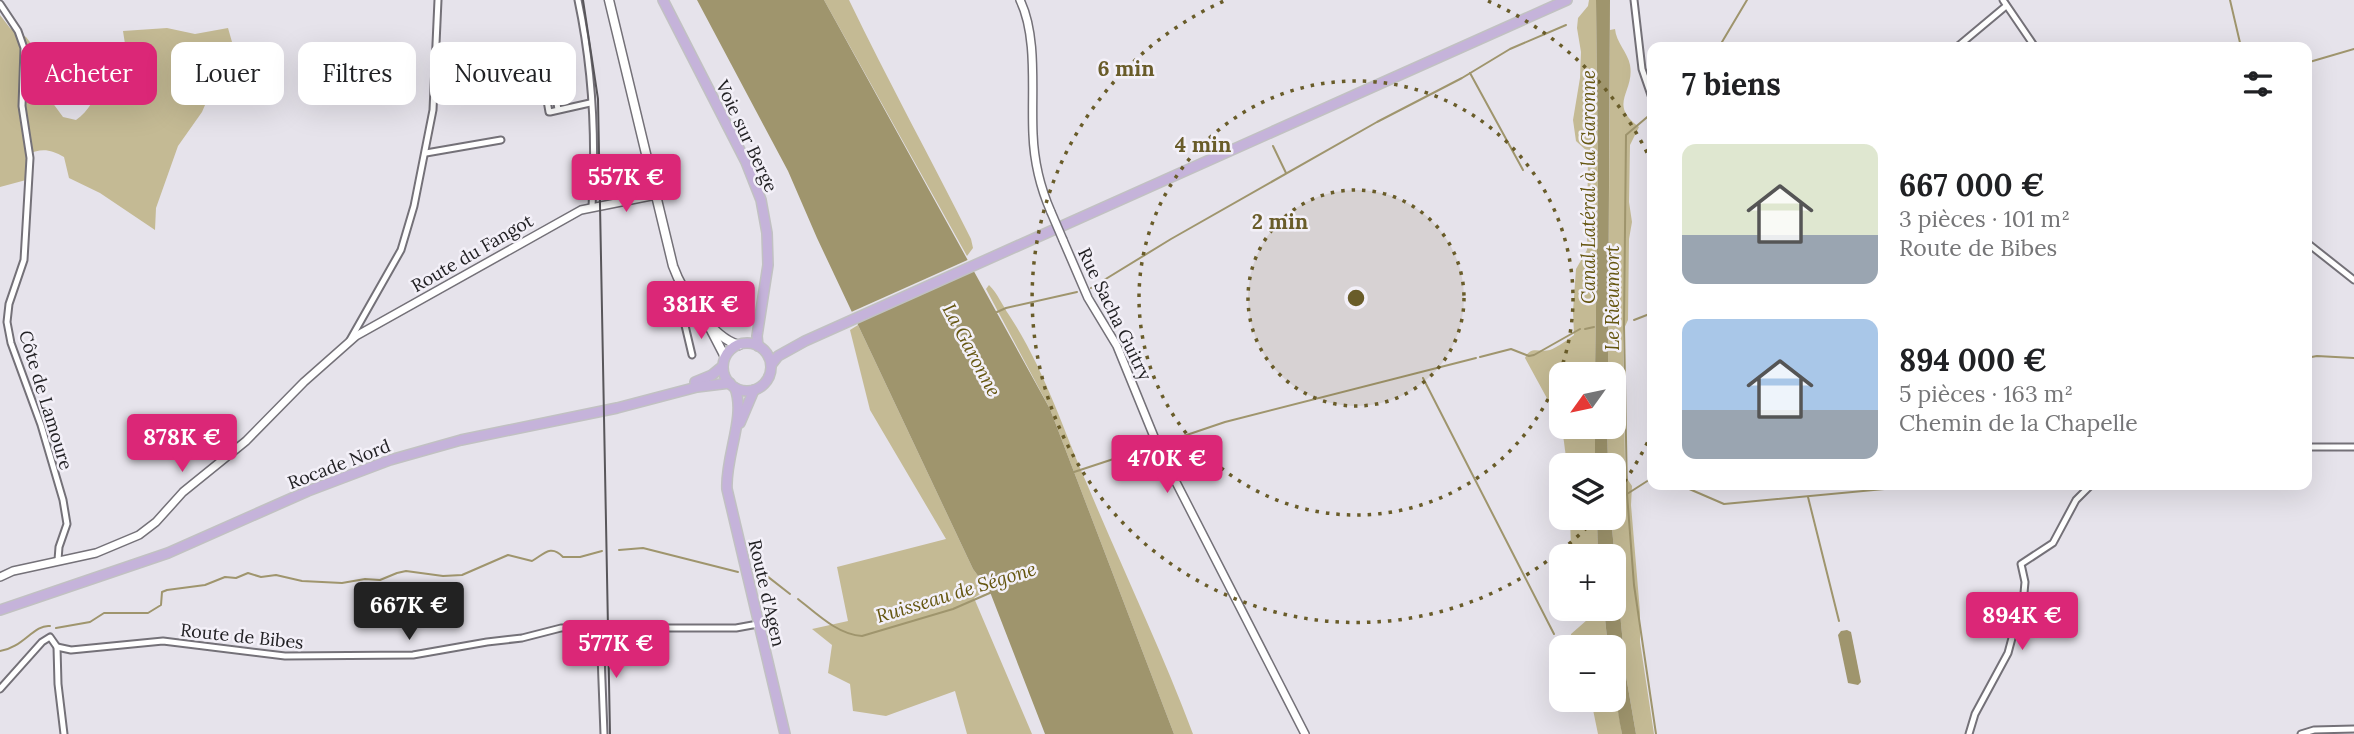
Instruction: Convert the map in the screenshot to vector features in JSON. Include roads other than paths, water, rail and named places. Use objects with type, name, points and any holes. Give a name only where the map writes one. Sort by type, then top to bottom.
[{"type":"main road","points":[[609,0],[673,266],[685,295],[728,341],[762,349],[808,339]]},
{"type":"main road","name":"Voie sur Berge","points":[[663,0],[755,181],[767,233],[768,265],[764,293]]},
{"type":"main road","points":[[659,396],[711,384],[754,390],[766,382],[771,365],[778,356],[808,339],[1566,0]]},
{"type":"main road","points":[[659,396],[712,375],[742,344],[764,293]]},
{"type":"main road","points":[[764,293],[757,336],[771,365]]},
{"type":"main road","points":[[701,314],[722,347],[725,375],[732,385]]},
{"type":"main road","name":"Route d'Agen","points":[[732,385],[739,404],[729,458],[728,496],[785,734]]},
{"type":"main road","name":"Route d'Agen","points":[[729,458],[754,390]]},
{"type":"main road","name":"Rocade Nord","points":[[0,610],[169,553],[308,491],[390,460],[461,440],[599,412],[659,396]]},
{"type":"street","points":[[350,340],[401,250],[412,217],[435,95],[438,0]]},
{"type":"street","points":[[578,0],[585,35],[593,132],[592,207]]},
{"type":"street","name":"Rue Sacha Guitry","points":[[1020,0],[1029,43],[1034,152],[1040,184],[1085,291],[1117,346],[1159,449],[1305,734]]},
{"type":"street","points":[[1634,0],[1642,69],[1647,84]]},
{"type":"street","points":[[1962,42],[2005,3],[2032,42]]},
{"type":"street","name":"Côte de Lamoure","points":[[0,4],[18,31],[24,48],[22,106],[30,158],[24,260],[9,304],[7,322],[11,343],[41,425],[63,500],[67,524],[59,547],[58,561]]},
{"type":"street","points":[[558,110],[590,103]]},
{"type":"street","points":[[426,153],[501,140]]},
{"type":"street","name":"Route du Fangot","points":[[0,577],[13,571],[96,553],[148,529],[183,492],[246,441],[350,340],[580,211],[656,195]]},
{"type":"street","points":[[2312,247],[2354,280]]},
{"type":"street","points":[[685,295],[679,300],[692,355]]},
{"type":"street","points":[[2312,447],[2354,447]]},
{"type":"street","points":[[1969,734],[1975,714],[2008,653],[2024,593],[2025,582],[2021,564],[2053,543],[2076,500],[2086,490]]},
{"type":"street","name":"Route de Bibes","points":[[57,647],[71,650],[163,641],[285,656],[413,655],[523,638],[561,628],[736,628],[758,624]]},
{"type":"street","points":[[600,628],[604,734]]},
{"type":"street","points":[[0,689],[43,642],[50,638],[57,647],[64,734]]},
{"type":"street","points":[[2301,734],[2314,730],[2354,729]]},
{"type":"water","name":"La Garonne","points":[[697,0],[824,0],[1050,409],[1174,734],[1045,734],[990,592],[973,569],[788,171]]},
{"type":"water","points":[[1596,0],[1610,0],[1608,362],[1595,362],[1598,175]]},
{"type":"water","points":[[1595,439],[1607,439],[1608,453],[1595,453]]},
{"type":"water","points":[[1597,530],[1612,530],[1613,544],[1598,544]]},
{"type":"water","points":[[1605,621],[1621,621],[1622,635],[1607,635]]},
{"type":"water","points":[[1847,630],[1851,632],[1861,682],[1858,685],[1848,683],[1838,635]]},
{"type":"water","points":[[1626,676],[1636,734],[1622,734],[1619,712],[1626,712]]},
{"type":"waterway","name":"Le Rieumort","points":[[1722,42],[1747,0]]},
{"type":"waterway","points":[[2230,0],[2240,42]]},
{"type":"waterway","points":[[1091,288],[1171,239],[1377,122],[1462,78],[1510,49],[1566,25]]},
{"type":"waterway","points":[[2312,61],[2354,49]]},
{"type":"waterway","points":[[1470,73],[1523,170]]},
{"type":"waterway","name":"Le Rieumort","points":[[1627,494],[1624,325],[1626,135],[1647,117]]},
{"type":"waterway","points":[[1273,146],[1286,173]]},
{"type":"waterway","points":[[997,312],[1077,292]]},
{"type":"waterway","points":[[1634,320],[1647,315]]},
{"type":"waterway","points":[[1585,329],[1594,327]]},
{"type":"waterway","points":[[1480,357],[1511,349],[1529,356],[1534,355],[1580,329]]},
{"type":"waterway","points":[[2312,357],[2354,358]]},
{"type":"waterway","points":[[1160,444],[1225,422],[1476,358]]},
{"type":"waterway","points":[[1423,378],[1554,634]]},
{"type":"waterway","points":[[1074,472],[1153,446]]},
{"type":"waterway","points":[[1647,481],[1627,494],[1634,585],[1656,734]]},
{"type":"waterway","points":[[1692,490],[1724,504],[1874,490]]},
{"type":"waterway","points":[[1808,497],[1839,621]]},
{"type":"waterway","name":"Ruisseau de Ségone","points":[[619,550],[643,548],[738,572]]},
{"type":"waterway","name":"Ruisseau de Ségone","points":[[56,628],[90,622],[104,613],[148,613],[161,605],[162,592],[205,585],[225,577],[236,578],[248,573],[261,577],[276,575],[302,581],[342,583],[365,579],[380,580],[406,571],[443,576],[462,575],[508,555],[532,561],[551,551],[563,557],[580,557],[602,551]]},
{"type":"waterway","name":"Ruisseau de Ségone","points":[[753,569],[758,569],[790,594]]},
{"type":"waterway","name":"Ruisseau de Ségone","points":[[798,599],[836,628],[862,636],[953,609],[992,592]]},
{"type":"waterway","name":"Ruisseau de Ségone","points":[[0,651],[15,646],[44,626],[50,626]]},
{"type":"railway","points":[[583,0],[598,99],[610,734]]},
{"type":"water label","name":"Canal Latéral à la Garonne","points":[[1588,187]]}]
